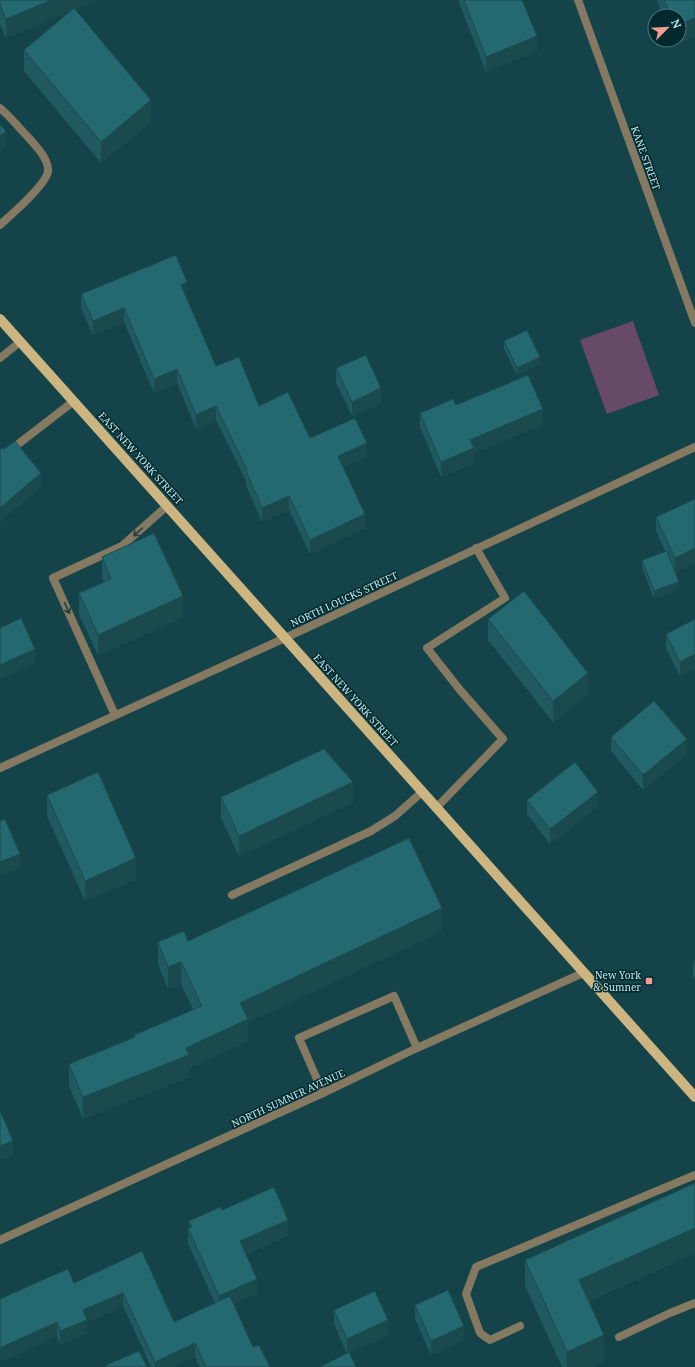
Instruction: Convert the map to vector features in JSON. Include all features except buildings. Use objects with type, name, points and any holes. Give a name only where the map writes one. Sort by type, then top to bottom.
[{"type":"main road","name":"EAST NEW YORK STREET","points":[[0,319],[695,1097]]},
{"type":"street","name":"KANE STREET","points":[[578,0],[695,323]]},
{"type":"street","points":[[0,108],[38,148],[49,169],[46,179],[0,225]]},
{"type":"street","points":[[0,358],[20,342]]},
{"type":"street","points":[[0,458],[74,401]]},
{"type":"street","name":"NORTH LOUCKS STREET","points":[[0,768],[285,638],[695,446]]},
{"type":"street","points":[[115,715],[53,578],[122,546],[167,506]]},
{"type":"street","points":[[436,808],[503,739],[426,648],[505,598],[476,548]]},
{"type":"street","points":[[232,895],[371,831],[395,816],[422,792]]},
{"type":"street","name":"NORTH SUMNER AVENUE","points":[[0,1240],[583,973]]},
{"type":"street","points":[[323,1093],[299,1038],[394,996],[417,1048]]},
{"type":"street","points":[[520,1326],[490,1340],[480,1333],[466,1294],[476,1267],[695,1175]]},
{"type":"street","points":[[619,1337],[695,1303]]},
{"type":"shaded area","points":[[633,321],[659,395],[607,414],[580,340]]},
{"type":"place","name":"New York & Sumner","points":[[649,981]]}]
